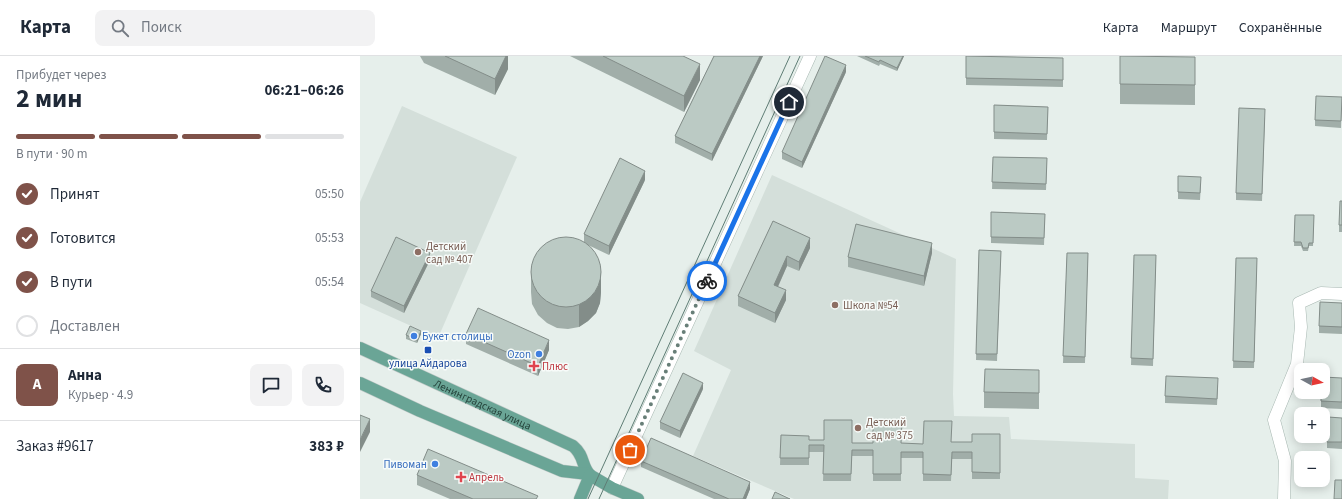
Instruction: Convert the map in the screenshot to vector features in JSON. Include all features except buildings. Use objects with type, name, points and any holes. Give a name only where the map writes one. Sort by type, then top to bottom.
[{"type":"main road","name":"Ленинградская улица","points":[[360,348],[573,446],[581,454],[586,470],[590,475]]},
{"type":"main road","points":[[360,383],[420,411],[562,471],[590,475],[609,493],[638,499]]},
{"type":"main road","points":[[580,499],[590,475]]},
{"type":"street","points":[[609,493],[810,56]]},
{"type":"street","points":[[1284,499],[1285,461],[1274,420],[1297,364],[1301,327],[1299,303],[1321,293],[1342,294]]},
{"type":"shaded area","name":"Детский сад № 407","points":[[402,106],[517,157],[438,338],[360,303],[360,202]]},
{"type":"shaded area","points":[[772,175],[956,259],[953,394],[954,416],[1009,417],[1011,439],[1135,444],[1135,478],[1169,480],[1168,499],[794,499],[693,456],[731,370],[694,351]]},
{"type":"tram line","points":[[588,499],[790,56]]},
{"type":"tram line","points":[[599,499],[800,56]]},
{"type":"way so far","points":[[630,450],[707,281]]},
{"type":"place","name":"Детский сад № 407","points":[[418,252]]},
{"type":"place","name":"Школа №54","points":[[835,305]]},
{"type":"place","name":"Букет столицы","points":[[414,336]]},
{"type":"place","name":"улица Айдарова","points":[[428,350]]},
{"type":"place","name":"Ozon","points":[[539,354]]},
{"type":"place","name":"Плюс","points":[[534,366]]},
{"type":"place","name":"Детский сад № 375","points":[[858,428]]},
{"type":"place","name":"Пивоман","points":[[435,464]]},
{"type":"place","name":"Апрель","points":[[461,477]]},
{"type":"route","points":[[707,281],[789,102]]}]
